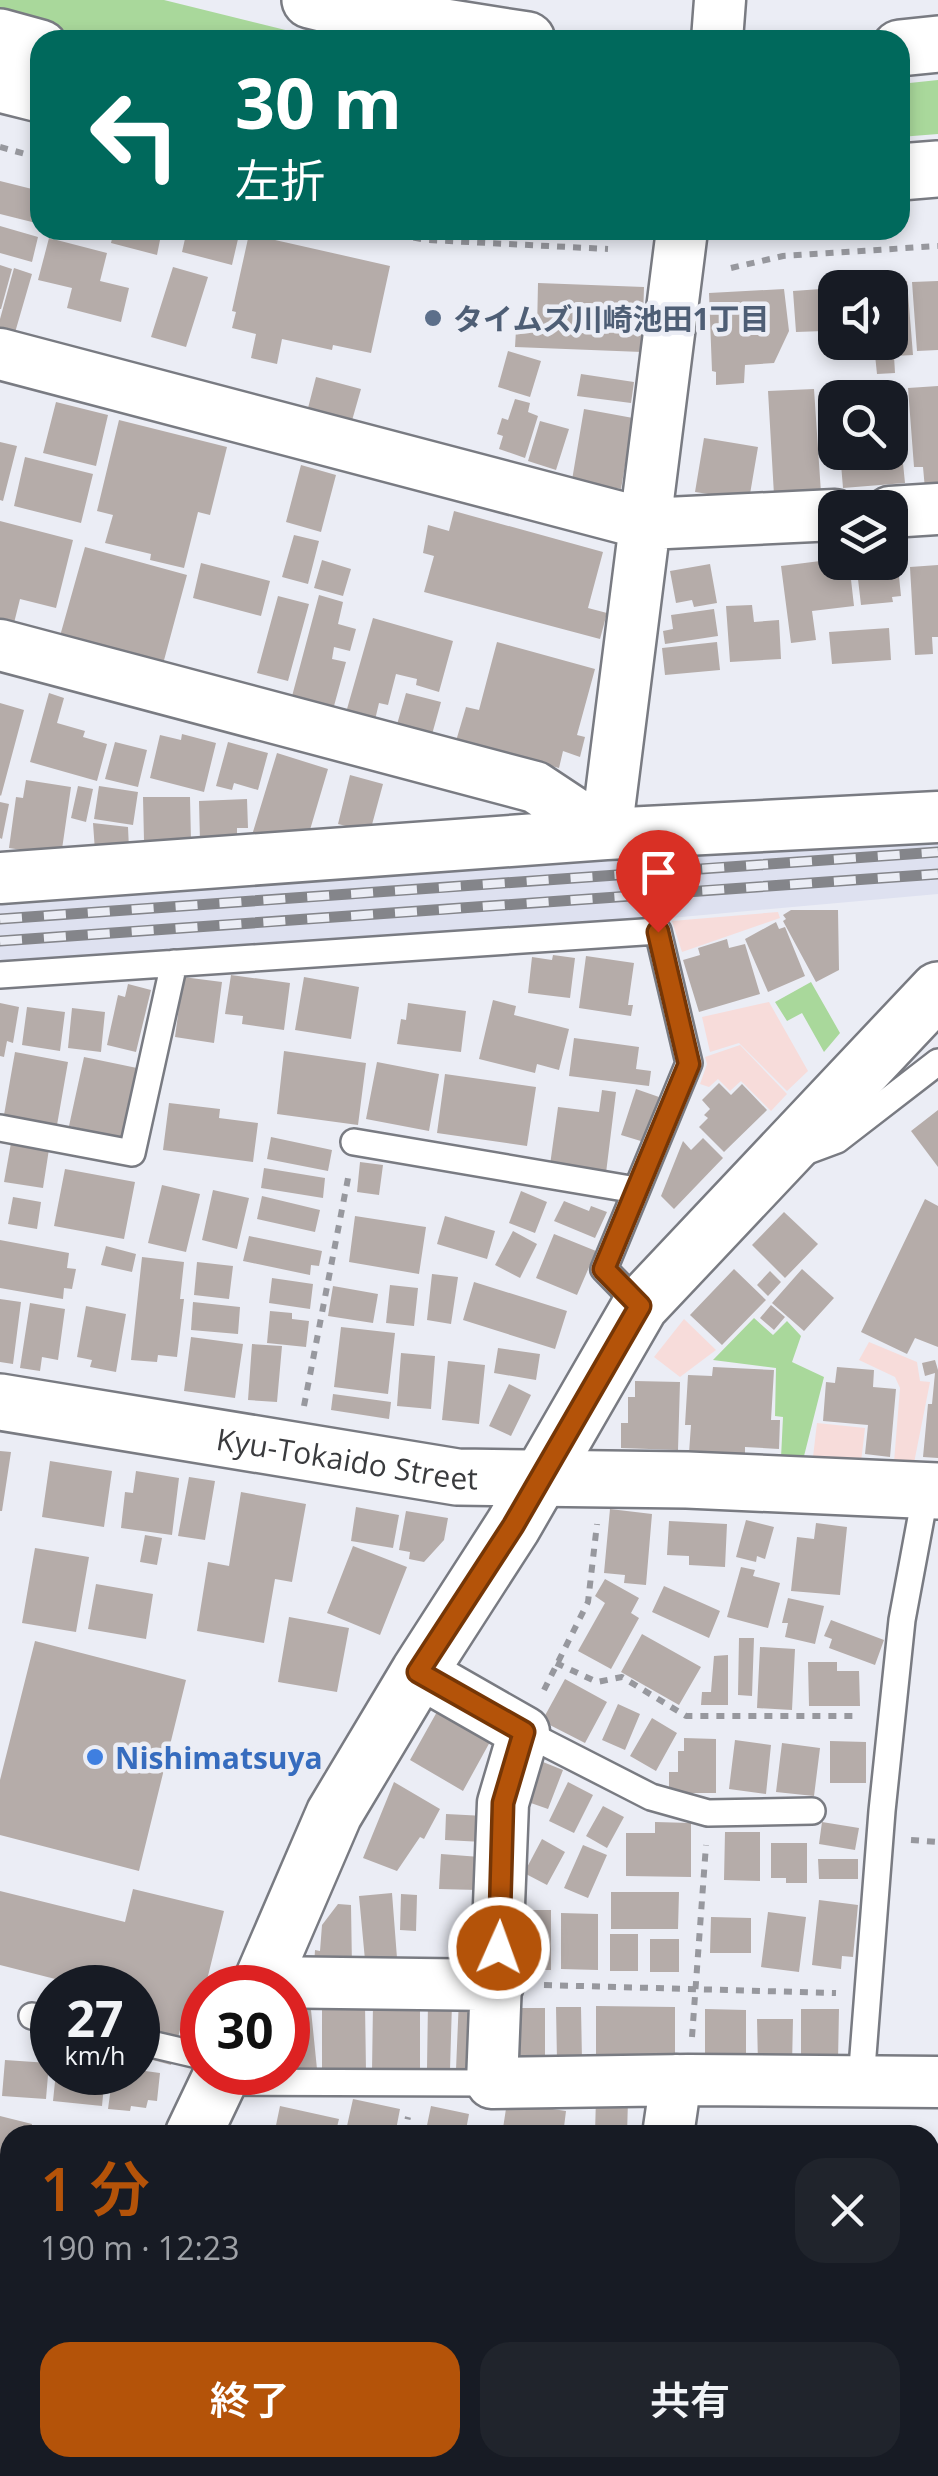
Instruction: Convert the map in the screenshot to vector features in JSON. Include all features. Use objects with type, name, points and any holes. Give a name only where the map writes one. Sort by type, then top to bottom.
[{"type":"main road","points":[[310,0],[376,16],[464,30]]},
{"type":"main road","points":[[0,38],[30,46]]},
{"type":"main road","points":[[910,47],[938,44]]},
{"type":"main road","points":[[0,84],[30,92]]},
{"type":"main road","points":[[910,171],[938,169]]},
{"type":"main road","points":[[269,1965],[334,1814],[542,1476],[640,1306],[938,990]]},
{"type":"main road","name":"Kyu-Tokaido Street","points":[[0,1402],[457,1477],[542,1476],[932,1491]]},
{"type":"main road","points":[[196,2125],[206,2095]]},
{"type":"street","points":[[718,30],[720,0]]},
{"type":"street","points":[[606,834],[681,240]]},
{"type":"street","points":[[0,354],[646,524],[818,515]]},
{"type":"street","points":[[908,511],[938,509]]},
{"type":"street","points":[[0,645],[535,787],[606,834]]},
{"type":"street","points":[[0,878],[606,834],[938,817]]},
{"type":"street","points":[[418,1672],[524,1732],[503,1803],[492,2083],[938,2082]]},
{"type":"street","points":[[310,1985],[498,1985]]},
{"type":"street","points":[[671,2125],[682,2080]]},
{"type":"lane","points":[[0,976],[658,932],[689,1064],[604,1269],[640,1306]]},
{"type":"lane","points":[[0,1128],[132,1153],[174,963]]},
{"type":"lane","points":[[775,1164],[837,1140],[938,1062]]},
{"type":"lane","points":[[354,1142],[636,1190]]},
{"type":"lane","points":[[861,2082],[902,1620],[932,1491]]},
{"type":"lane","points":[[524,1732],[651,1797],[708,1814],[812,1811]]},
{"type":"lane","points":[[310,2074],[492,2083]]},
{"type":"path","points":[[0,147],[30,155]]},
{"type":"path","points":[[428,240],[608,249]]},
{"type":"path","points":[[731,268],[783,256],[938,246]]},
{"type":"path","points":[[296,1450],[354,1142]]},
{"type":"path","points":[[598,1515],[588,1602],[556,1663],[598,1682],[622,1677],[686,1716],[892,1716]]},
{"type":"path","points":[[682,2080],[696,1987],[708,1814]]},
{"type":"path","points":[[498,1985],[868,1994]]},
{"type":"shaded area","points":[[938,837],[938,894],[615,923],[0,964],[0,902]]},
{"type":"shaded area","points":[[778,912],[780,918],[682,952],[672,921]]},
{"type":"shaded area","points":[[769,1002],[808,1071],[787,1091],[739,1043],[710,1052],[702,1017]]},
{"type":"shaded area","points":[[740,1045],[787,1094],[771,1111],[741,1081],[730,1091],[718,1079],[709,1087],[700,1084],[707,1064],[705,1057]]},
{"type":"shaded area","points":[[684,1319],[716,1350],[680,1377],[654,1357]]},
{"type":"shaded area","points":[[869,1342],[917,1362],[920,1381],[930,1382],[914,1463],[894,1462],[900,1388],[895,1377],[859,1360]]},
{"type":"shaded area","points":[[817,1423],[865,1428],[861,1462],[813,1457]]},
{"type":"green space","points":[[0,0],[164,0],[286,30],[30,31],[0,23]]},
{"type":"green space","points":[[938,80],[938,134],[910,136],[910,83]]},
{"type":"green space","points":[[811,982],[840,1033],[824,1052],[802,1013],[787,1021],[775,1002]]},
{"type":"green space","points":[[754,1318],[773,1335],[787,1321],[801,1336],[792,1362],[824,1377],[803,1460],[781,1458],[783,1417],[775,1416],[776,1368],[713,1360]]},
{"type":"building","points":[[0,181],[30,188],[30,222],[0,214]]},
{"type":"building","points":[[0,226],[37,240],[32,262],[0,253]]},
{"type":"building","points":[[48,240],[107,253],[100,281],[129,288],[121,322],[67,308],[72,288],[38,280]]},
{"type":"building","points":[[112,240],[160,240],[157,255],[111,243]]},
{"type":"building","points":[[185,240],[238,240],[232,265],[182,252]]},
{"type":"building","points":[[248,240],[275,240],[390,266],[371,353],[333,345],[332,350],[282,339],[277,364],[251,358],[256,334],[232,328],[236,312],[232,311]]},
{"type":"building","points":[[0,265],[12,269],[1,309],[0,309]]},
{"type":"building","points":[[173,267],[208,277],[186,347],[151,337]]},
{"type":"building","points":[[14,268],[32,274],[14,336],[0,332],[0,319]]},
{"type":"building","points":[[938,281],[938,350],[917,351],[912,282]]},
{"type":"building","points":[[538,283],[644,287],[642,352],[515,347],[516,330],[537,331]]},
{"type":"building","points":[[784,289],[789,331],[774,363],[745,365],[744,383],[716,385],[709,293]]},
{"type":"building","points":[[818,289],[818,331],[796,332],[793,291]]},
{"type":"building","points":[[908,293],[913,355],[908,355]]},
{"type":"building","points":[[508,351],[541,361],[530,397],[498,387]]},
{"type":"building","points":[[876,360],[894,360],[895,373],[877,374]]},
{"type":"building","points":[[581,374],[634,382],[631,403],[577,396]]},
{"type":"building","points":[[316,377],[361,389],[351,424],[307,412]]},
{"type":"building","points":[[938,386],[938,488],[925,489],[923,467],[914,467],[908,388]]},
{"type":"building","points":[[814,389],[818,493],[774,495],[768,391]]},
{"type":"building","points":[[515,399],[530,403],[528,412],[538,416],[525,458],[499,449],[503,436],[497,434],[502,418],[508,420]]},
{"type":"building","points":[[56,402],[108,415],[96,466],[43,453]]},
{"type":"building","points":[[584,409],[633,418],[621,489],[572,480]]},
{"type":"building","points":[[119,420],[227,447],[210,515],[198,512],[184,568],[150,560],[151,554],[105,543],[113,515],[97,511]]},
{"type":"building","points":[[540,421],[569,429],[556,470],[528,461]]},
{"type":"building","points":[[704,438],[758,447],[749,500],[695,492]]},
{"type":"building","points":[[0,442],[17,446],[3,501],[0,500]]},
{"type":"building","points":[[25,457],[93,474],[81,523],[14,506]]},
{"type":"building","points":[[301,465],[336,475],[321,532],[286,522]]},
{"type":"building","points":[[842,470],[904,470],[905,483],[843,488]]},
{"type":"building","points":[[454,511],[603,552],[588,608],[607,613],[600,639],[424,592],[434,556],[423,553],[428,525],[449,531]]},
{"type":"building","points":[[0,521],[73,540],[56,608],[20,599],[14,623],[0,620]]},
{"type":"building","points":[[294,535],[319,541],[308,584],[282,577]]},
{"type":"building","points":[[85,547],[187,575],[163,664],[60,636]]},
{"type":"building","points":[[322,560],[351,569],[343,596],[314,588]]},
{"type":"building","points":[[818,561],[818,580],[851,580],[854,606],[812,611],[816,640],[791,643],[781,566]]},
{"type":"building","points":[[201,563],[270,581],[261,616],[193,598]]},
{"type":"building","points":[[710,564],[717,603],[694,607],[692,600],[676,603],[670,571]]},
{"type":"building","points":[[938,565],[938,637],[932,637],[933,654],[915,655],[910,567]]},
{"type":"building","points":[[858,580],[899,580],[901,596],[892,597],[893,602],[861,605]]},
{"type":"building","points":[[319,595],[343,602],[338,624],[356,629],[350,651],[334,647],[332,659],[346,662],[334,706],[319,702],[318,707],[291,700]]},
{"type":"building","points":[[278,596],[309,604],[288,681],[257,673]]},
{"type":"building","points":[[752,605],[754,622],[779,620],[781,659],[730,662],[726,606]]},
{"type":"building","points":[[714,609],[718,636],[665,644],[663,631],[673,629],[671,615]]},
{"type":"building","points":[[373,618],[453,641],[439,692],[416,685],[417,679],[396,674],[388,705],[379,703],[374,724],[345,716]]},
{"type":"building","points":[[889,628],[891,660],[832,664],[829,632]]},
{"type":"building","points":[[497,642],[595,669],[577,735],[585,737],[580,757],[563,751],[559,768],[456,741],[466,707],[479,710]]},
{"type":"building","points":[[717,642],[720,670],[665,675],[662,648]]},
{"type":"building","points":[[49,693],[64,698],[57,723],[85,731],[83,737],[107,744],[97,781],[30,762]]},
{"type":"building","points":[[406,693],[441,702],[431,738],[396,728]]},
{"type":"building","points":[[0,703],[24,710],[1,796],[0,795]]},
{"type":"building","points":[[182,734],[216,743],[204,792],[150,778],[160,735],[181,740]]},
{"type":"building","points":[[115,742],[147,750],[138,787],[105,779]]},
{"type":"building","points":[[228,742],[268,753],[258,790],[234,783],[232,790],[216,786]]},
{"type":"building","points":[[277,753],[328,769],[307,840],[277,831],[276,837],[252,835]]},
{"type":"building","points":[[350,775],[383,784],[370,832],[338,824]]},
{"type":"building","points":[[26,780],[71,787],[61,856],[9,848],[16,797],[23,798]]},
{"type":"building","points":[[78,786],[93,789],[86,822],[71,818]]},
{"type":"building","points":[[99,786],[138,792],[133,825],[94,819]]},
{"type":"building","points":[[143,797],[190,797],[191,841],[144,841]]},
{"type":"building","points":[[247,799],[248,828],[237,828],[237,842],[200,842],[199,801]]},
{"type":"building","points":[[0,802],[9,804],[2,839],[0,838]]},
{"type":"building","points":[[93,823],[128,827],[129,849],[95,851]]},
{"type":"building","points":[[791,910],[838,910],[839,970],[816,982],[783,921],[783,915]]},
{"type":"building","points":[[776,922],[779,929],[785,927],[805,976],[768,992],[745,939]]},
{"type":"building","points":[[727,939],[729,948],[745,944],[760,994],[699,1012],[683,960],[700,955],[698,948]]},
{"type":"building","points":[[553,955],[575,958],[570,998],[528,993],[532,957],[552,960]]},
{"type":"building","points":[[586,956],[634,963],[628,1005],[633,1005],[631,1016],[579,1008]]},
{"type":"building","points":[[231,975],[290,983],[284,1030],[242,1024],[243,1016],[225,1014]]},
{"type":"building","points":[[183,977],[222,982],[214,1043],[175,1037]]},
{"type":"building","points":[[304,977],[359,987],[351,1039],[295,1030]]},
{"type":"building","points":[[128,984],[151,990],[136,1052],[107,1045],[118,995],[125,997]]},
{"type":"building","points":[[493,1000],[516,1006],[514,1015],[569,1029],[559,1070],[537,1064],[535,1073],[479,1059]]},
{"type":"building","points":[[0,1003],[19,1007],[13,1043],[7,1041],[4,1057],[0,1056]]},
{"type":"building","points":[[408,1003],[466,1011],[461,1052],[397,1044]]},
{"type":"building","points":[[27,1007],[65,1012],[60,1051],[22,1045]]},
{"type":"building","points":[[72,1008],[105,1012],[101,1052],[68,1048]]},
{"type":"building","points":[[574,1038],[639,1047],[636,1069],[651,1071],[649,1086],[569,1076]]},
{"type":"building","points":[[284,1051],[366,1063],[358,1125],[277,1114]]},
{"type":"building","points":[[15,1052],[68,1062],[57,1125],[4,1115]]},
{"type":"building","points":[[84,1057],[137,1068],[122,1138],[69,1126]]},
{"type":"building","points":[[377,1062],[439,1074],[429,1131],[366,1119]]},
{"type":"building","points":[[445,1074],[536,1087],[527,1146],[437,1133]]},
{"type":"building","points":[[719,1083],[731,1095],[742,1084],[767,1110],[724,1152],[699,1127],[710,1109],[702,1100]]},
{"type":"building","points":[[636,1089],[659,1097],[644,1142],[621,1135]]},
{"type":"building","points":[[602,1090],[616,1092],[606,1173],[550,1165],[558,1107],[599,1112]]},
{"type":"building","points":[[169,1103],[220,1109],[219,1118],[258,1123],[253,1162],[163,1150]]},
{"type":"building","points":[[938,1110],[938,1167],[911,1131]]},
{"type":"building","points":[[271,1137],[332,1150],[328,1171],[267,1159]]},
{"type":"building","points":[[703,1138],[723,1158],[674,1209],[661,1196],[683,1141],[691,1150]]},
{"type":"building","points":[[11,1143],[49,1149],[43,1188],[4,1182]]},
{"type":"building","points":[[360,1162],[383,1165],[379,1195],[357,1192]]},
{"type":"building","points":[[264,1168],[325,1178],[323,1198],[261,1188]]},
{"type":"building","points":[[65,1169],[135,1182],[124,1239],[54,1226]]},
{"type":"building","points":[[162,1185],[200,1194],[186,1252],[148,1243]]},
{"type":"building","points":[[213,1190],[249,1198],[237,1249],[202,1240]]},
{"type":"building","points":[[521,1191],[547,1202],[535,1233],[509,1223]]},
{"type":"building","points":[[262,1196],[320,1210],[315,1232],[257,1219]]},
{"type":"building","points":[[13,1197],[41,1202],[37,1229],[8,1224]]},
{"type":"building","points":[[925,1199],[938,1206],[938,1347],[915,1338],[907,1354],[861,1332]]},
{"type":"building","points":[[564,1201],[589,1211],[591,1206],[607,1212],[595,1238],[554,1221]]},
{"type":"building","points":[[784,1212],[818,1244],[785,1278],[752,1245]]},
{"type":"building","points":[[355,1216],[426,1227],[419,1274],[349,1262]]},
{"type":"building","points":[[445,1216],[495,1231],[487,1259],[437,1244]]},
{"type":"building","points":[[513,1231],[537,1244],[520,1278],[495,1265]]},
{"type":"building","points":[[554,1234],[596,1251],[577,1295],[536,1278]]},
{"type":"building","points":[[249,1236],[322,1251],[319,1266],[311,1265],[310,1275],[243,1261]]},
{"type":"building","points":[[0,1240],[69,1253],[67,1268],[76,1269],[72,1289],[64,1288],[63,1299],[0,1288]]},
{"type":"building","points":[[106,1246],[136,1254],[132,1272],[101,1265]]},
{"type":"building","points":[[142,1257],[184,1262],[177,1357],[158,1355],[157,1362],[131,1360]]},
{"type":"building","points":[[197,1262],[233,1266],[229,1299],[194,1295]]},
{"type":"building","points":[[734,1269],[766,1300],[722,1345],[690,1315]]},
{"type":"building","points":[[802,1269],[834,1298],[804,1331],[772,1303]]},
{"type":"building","points":[[770,1271],[781,1282],[768,1296],[757,1285]]},
{"type":"building","points":[[432,1274],[458,1277],[451,1324],[427,1320]]},
{"type":"building","points":[[272,1278],[313,1284],[310,1309],[269,1303]]},
{"type":"building","points":[[474,1282],[567,1311],[555,1349],[463,1320]]},
{"type":"building","points":[[390,1285],[418,1288],[414,1326],[386,1323]]},
{"type":"building","points":[[333,1286],[378,1294],[373,1323],[328,1316]]},
{"type":"building","points":[[0,1299],[21,1302],[13,1364],[0,1362]]},
{"type":"building","points":[[193,1302],[240,1307],[238,1334],[191,1330]]},
{"type":"building","points":[[30,1303],[65,1309],[58,1360],[42,1357],[40,1371],[20,1368]]},
{"type":"building","points":[[771,1305],[785,1317],[774,1330],[760,1318]]},
{"type":"building","points":[[86,1306],[126,1314],[116,1372],[90,1367],[92,1360],[77,1357]]},
{"type":"building","points":[[270,1311],[292,1313],[292,1319],[309,1321],[306,1347],[267,1343]]},
{"type":"building","points":[[341,1327],[395,1333],[388,1394],[334,1387]]},
{"type":"building","points":[[191,1337],[243,1344],[235,1398],[184,1391]]},
{"type":"building","points":[[252,1344],[282,1346],[277,1402],[248,1400]]},
{"type":"building","points":[[498,1348],[540,1354],[536,1380],[494,1373]]},
{"type":"building","points":[[401,1353],[435,1356],[431,1409],[397,1406]]},
{"type":"building","points":[[935,1360],[938,1458],[923,1457],[935,1373],[925,1376],[922,1363]]},
{"type":"building","points":[[448,1361],[485,1365],[479,1424],[442,1420]]},
{"type":"building","points":[[713,1367],[774,1370],[771,1420],[780,1420],[779,1449],[745,1447],[745,1456],[689,1453],[691,1425],[685,1425],[688,1375],[712,1376]]},
{"type":"building","points":[[837,1367],[874,1370],[873,1387],[896,1389],[890,1457],[865,1454],[868,1425],[823,1421],[826,1382],[835,1383]]},
{"type":"building","points":[[635,1381],[680,1382],[678,1450],[621,1448],[621,1423],[628,1423],[628,1397],[635,1397]]},
{"type":"building","points":[[509,1384],[531,1395],[511,1436],[489,1426]]},
{"type":"building","points":[[333,1394],[391,1402],[389,1419],[331,1410]]},
{"type":"building","points":[[0,1451],[11,1452],[2,1511],[0,1511]]},
{"type":"building","points":[[50,1461],[112,1471],[104,1527],[42,1517]]},
{"type":"building","points":[[136,1471],[179,1478],[172,1535],[121,1528],[125,1492],[133,1493]]},
{"type":"building","points":[[189,1477],[215,1481],[205,1540],[178,1536]]},
{"type":"building","points":[[241,1492],[306,1504],[292,1582],[275,1579],[264,1643],[197,1631],[208,1562],[229,1566]]},
{"type":"building","points":[[356,1507],[399,1515],[393,1548],[351,1541]]},
{"type":"building","points":[[610,1509],[652,1514],[646,1585],[624,1583],[625,1575],[604,1573]]},
{"type":"building","points":[[406,1511],[448,1518],[444,1540],[424,1562],[409,1559],[410,1552],[399,1550]]},
{"type":"building","points":[[746,1520],[774,1527],[765,1559],[757,1556],[756,1562],[736,1557]]},
{"type":"building","points":[[669,1521],[727,1524],[725,1567],[689,1565],[689,1556],[667,1555]]},
{"type":"building","points":[[816,1523],[847,1527],[840,1595],[791,1591],[797,1537],[814,1539]]},
{"type":"building","points":[[145,1535],[162,1538],[157,1565],[140,1562]]},
{"type":"building","points":[[353,1546],[407,1567],[380,1635],[327,1613]]},
{"type":"building","points":[[35,1548],[89,1557],[76,1632],[22,1623]]},
{"type":"building","points":[[741,1567],[755,1570],[753,1576],[780,1583],[768,1628],[727,1617]]},
{"type":"building","points":[[605,1579],[639,1598],[631,1613],[639,1618],[611,1669],[578,1651],[605,1603],[595,1596]]},
{"type":"building","points":[[96,1584],[153,1594],[146,1639],[88,1629]]},
{"type":"building","points":[[664,1586],[720,1611],[709,1638],[652,1612]]},
{"type":"building","points":[[788,1598],[824,1606],[815,1644],[785,1637],[788,1623],[782,1623]]},
{"type":"building","points":[[289,1617],[349,1628],[337,1692],[278,1682]]},
{"type":"building","points":[[831,1620],[884,1640],[875,1665],[829,1648],[832,1639],[824,1636]]},
{"type":"building","points":[[642,1634],[701,1667],[679,1705],[621,1672]]},
{"type":"building","points":[[739,1638],[754,1638],[752,1696],[738,1695]]},
{"type":"building","points":[[35,1641],[186,1680],[139,1871],[0,1835],[0,1780]]},
{"type":"building","points":[[760,1647],[795,1649],[792,1710],[757,1708]]},
{"type":"building","points":[[728,1655],[728,1705],[701,1705],[702,1692],[711,1692],[714,1656]]},
{"type":"building","points":[[808,1662],[837,1662],[837,1671],[859,1671],[860,1706],[809,1706]]},
{"type":"building","points":[[565,1679],[607,1702],[585,1743],[542,1721]]},
{"type":"building","points":[[618,1704],[640,1714],[625,1750],[602,1740]]},
{"type":"building","points":[[438,1710],[491,1740],[463,1791],[410,1760]]},
{"type":"building","points":[[652,1718],[677,1733],[656,1771],[630,1756]]},
{"type":"building","points":[[684,1738],[716,1739],[716,1793],[669,1793],[669,1772],[678,1772],[678,1751],[684,1751]]},
{"type":"building","points":[[735,1740],[771,1745],[766,1794],[729,1789]]},
{"type":"building","points":[[830,1741],[866,1742],[866,1783],[830,1783]]},
{"type":"building","points":[[782,1743],[820,1748],[814,1796],[776,1792]]},
{"type":"building","points":[[543,1762],[563,1770],[548,1809],[528,1802]]},
{"type":"building","points":[[394,1782],[440,1809],[424,1839],[420,1837],[397,1871],[363,1858]]},
{"type":"building","points":[[568,1782],[593,1795],[574,1833],[549,1821]]},
{"type":"building","points":[[603,1806],[624,1817],[607,1848],[586,1836]]},
{"type":"building","points":[[446,1814],[485,1816],[483,1842],[445,1840]]},
{"type":"building","points":[[655,1822],[691,1823],[691,1877],[626,1876],[626,1833],[655,1833]]},
{"type":"building","points":[[822,1822],[859,1828],[855,1850],[819,1844]]},
{"type":"building","points":[[725,1832],[760,1832],[760,1881],[724,1880]]},
{"type":"building","points":[[542,1839],[565,1852],[547,1885],[524,1873]]},
{"type":"building","points":[[771,1843],[807,1843],[807,1883],[771,1878]]},
{"type":"building","points":[[583,1845],[607,1855],[588,1898],[564,1888]]},
{"type":"building","points":[[441,1854],[480,1857],[478,1890],[439,1889]]},
{"type":"building","points":[[818,1859],[858,1859],[858,1879],[819,1879]]},
{"type":"building","points":[[133,1889],[224,1911],[211,1965],[180,1965],[180,2030],[171,2065],[160,2062],[160,1965],[30,1965],[30,1973],[0,1965],[0,1891],[125,1922]]},
{"type":"building","points":[[611,1892],[679,1892],[678,1929],[611,1929]]},
{"type":"building","points":[[392,1893],[397,1958],[365,1960],[359,1896]]},
{"type":"building","points":[[401,1894],[417,1895],[416,1931],[400,1930]]},
{"type":"building","points":[[819,1900],[858,1905],[853,1957],[842,1956],[841,1969],[812,1965]]},
{"type":"building","points":[[338,1904],[351,1905],[352,1968],[314,1967],[322,1925]]},
{"type":"building","points":[[521,1910],[551,1910],[551,1970],[518,1970]]},
{"type":"building","points":[[768,1912],[806,1917],[799,1972],[761,1967]]},
{"type":"building","points":[[561,1913],[598,1914],[598,1970],[561,1969]]},
{"type":"building","points":[[711,1917],[751,1918],[751,1953],[710,1953]]},
{"type":"building","points":[[610,1934],[638,1934],[638,1971],[610,1971]]},
{"type":"building","points":[[650,1939],[679,1939],[679,1972],[650,1972]]},
{"type":"building","points":[[459,1998],[479,1999],[472,2070],[456,2070]]},
{"type":"building","points":[[310,2000],[317,2069],[310,2070]]},
{"type":"building","points":[[428,2002],[452,2003],[450,2070],[427,2069]]},
{"type":"building","points":[[322,2004],[365,2004],[366,2071],[322,2071]]},
{"type":"building","points":[[373,2004],[420,2005],[420,2072],[372,2072]]},
{"type":"building","points":[[596,2006],[675,2007],[675,2063],[596,2062]]},
{"type":"building","points":[[556,2007],[581,2007],[582,2061],[557,2061]]},
{"type":"building","points":[[512,2008],[545,2008],[545,2064],[512,2064]]},
{"type":"building","points":[[705,2009],[746,2010],[746,2064],[705,2063]]},
{"type":"building","points":[[801,2009],[839,2009],[838,2061],[801,2060]]},
{"type":"building","points":[[757,2019],[793,2019],[792,2066],[758,2065]]},
{"type":"building","points":[[5,2060],[30,2062],[30,2095],[46,2095],[46,2099],[2,2096]]},
{"type":"building","points":[[54,2095],[103,2095],[102,2106],[53,2101]]},
{"type":"building","points":[[110,2095],[158,2095],[157,2101],[148,2100],[146,2108],[108,2109]]},
{"type":"building","points":[[596,2098],[628,2100],[627,2125],[595,2125]]},
{"type":"building","points":[[353,2099],[400,2109],[397,2125],[347,2125]]},
{"type":"building","points":[[507,2102],[566,2111],[564,2125],[504,2125]]},
{"type":"building","points":[[280,2106],[339,2119],[338,2125],[276,2125]]},
{"type":"building","points":[[431,2106],[469,2114],[467,2125],[427,2125]]},
{"type":"building","points":[[0,2116],[32,2124],[32,2125],[0,2125]]},
{"type":"railway","points":[[0,919],[938,852]]},
{"type":"railway","points":[[0,941],[938,874]]},
{"type":"place","name":"タイムズ川崎池田1丁目","points":[[433,318]]},
{"type":"place","name":"Nishimatsuya","points":[[95,1757]]},
{"type":"route","points":[[499,1948],[503,1803],[524,1732],[418,1672],[513,1526],[640,1306],[604,1269],[689,1064],[658,932]]}]
